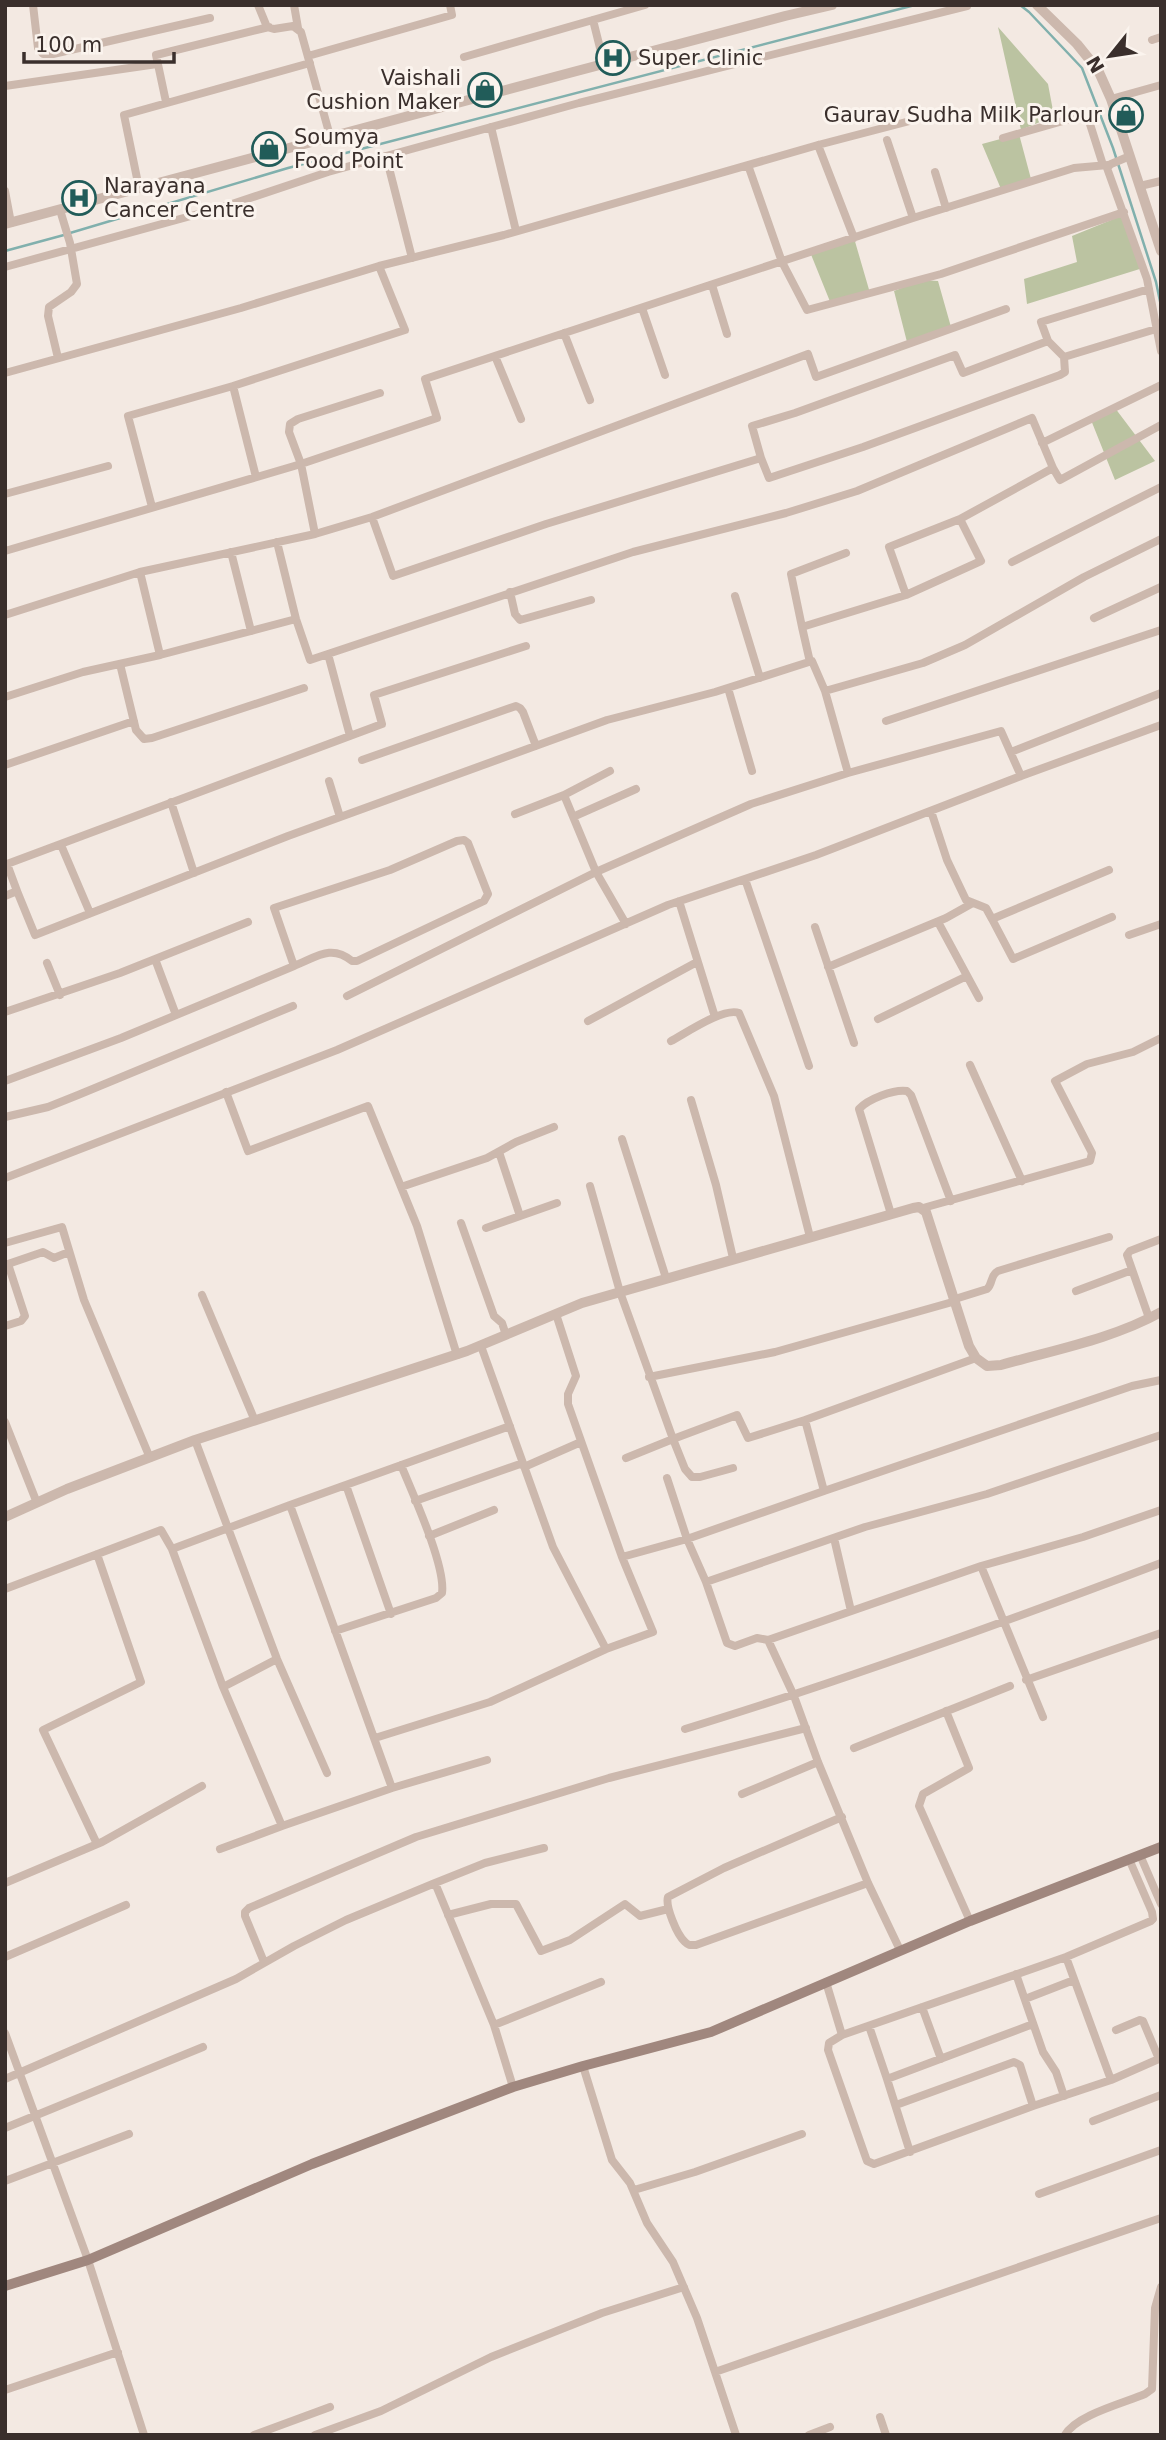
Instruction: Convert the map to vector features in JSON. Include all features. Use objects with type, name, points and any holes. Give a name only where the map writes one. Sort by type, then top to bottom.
[{"type":"main road","points":[[5,2287],[88,2260],[312,2164],[513,2088],[583,2066],[711,2032],[970,1921],[1161,1847]]},
{"type":"street","points":[[33,5],[38,48],[43,54],[53,54],[209,18]]},
{"type":"street","points":[[258,5],[269,27]]},
{"type":"street","points":[[294,5],[298,28],[330,136]]},
{"type":"street","points":[[139,188],[124,115],[452,15],[450,5]]},
{"type":"street","points":[[464,57],[645,5]]},
{"type":"street","points":[[5,191],[8,224],[330,136],[832,5]]},
{"type":"street","points":[[1037,5],[1077,44],[1098,70],[1111,99],[1125,158],[1140,187],[1161,251]]},
{"type":"street","points":[[5,267],[70,246],[219,208],[328,172],[491,127],[967,6]]},
{"type":"street","points":[[593,20],[604,64]]},
{"type":"street","points":[[166,102],[156,55],[269,27],[298,28]]},
{"type":"street","points":[[5,86],[158,64]]},
{"type":"street","points":[[1111,99],[1161,85]]},
{"type":"street","points":[[1003,138],[1084,115],[1107,164],[1124,212],[1149,289],[1161,351]]},
{"type":"street","points":[[5,373],[241,308],[379,266],[929,117]]},
{"type":"street","points":[[491,127],[516,231]]},
{"type":"street","points":[[887,140],[913,218]]},
{"type":"street","points":[[818,145],[854,238]]},
{"type":"street","points":[[386,156],[412,258]]},
{"type":"street","points":[[5,551],[301,464],[437,418],[425,379],[913,218],[1074,168],[1107,164],[1125,158]]},
{"type":"street","points":[[748,165],[782,262],[807,310],[941,274],[1124,212]]},
{"type":"street","points":[[935,172],[946,208]]},
{"type":"street","points":[[1140,187],[1161,181]]},
{"type":"street","points":[[58,358],[48,310],[51,304],[76,287],[70,246],[60,210]]},
{"type":"street","points":[[152,507],[128,416],[233,386],[405,330],[379,266]]},
{"type":"street","points":[[712,285],[727,334]]},
{"type":"street","points":[[1048,341],[962,373],[955,355],[752,426],[769,478],[863,447],[1060,375],[1065,372],[1063,357],[1048,341],[1041,322],[1149,289]]},
{"type":"street","points":[[642,308],[665,375]]},
{"type":"street","points":[[5,615],[140,572],[315,534],[373,517],[808,354],[816,377],[1006,309]]},
{"type":"street","points":[[1063,357],[1156,329]]},
{"type":"street","points":[[564,333],[590,400]]},
{"type":"street","points":[[495,356],[521,419]]},
{"type":"street","points":[[1042,443],[1161,385]]},
{"type":"street","points":[[233,386],[256,477]]},
{"type":"street","points":[[315,534],[301,464],[289,432],[290,424],[298,419],[380,393]]},
{"type":"street","points":[[277,542],[296,619],[310,660],[632,552],[786,513],[857,491],[1032,418],[1060,480],[1161,425]]},
{"type":"street","points":[[373,517],[393,576],[546,524],[761,458]]},
{"type":"street","points":[[5,494],[108,466]]},
{"type":"street","points":[[905,595],[889,547],[960,519],[1053,468]]},
{"type":"street","points":[[1012,562],[1161,487]]},
{"type":"street","points":[[802,627],[905,595],[981,561],[960,519]]},
{"type":"street","points":[[825,691],[923,663],[965,645],[1084,577],[1161,539]]},
{"type":"street","points":[[231,552],[251,631]]},
{"type":"street","points":[[846,553],[791,574],[810,662],[825,691],[848,774]]},
{"type":"street","points":[[140,572],[160,655]]},
{"type":"street","points":[[1094,618],[1161,587]]},
{"type":"street","points":[[510,592],[515,614],[520,620],[591,600]]},
{"type":"street","points":[[735,596],[760,678]]},
{"type":"street","points":[[5,697],[83,672],[296,619]]},
{"type":"street","points":[[886,721],[1161,630]]},
{"type":"street","points":[[526,646],[374,695],[382,724],[61,845],[6,862],[35,935],[340,817],[607,720],[729,688],[810,662]]},
{"type":"street","points":[[328,654],[350,736]]},
{"type":"street","points":[[120,664],[138,733],[148,739],[304,688]]},
{"type":"street","points":[[729,688],[752,771]]},
{"type":"street","points":[[1011,752],[1161,693]]},
{"type":"street","points":[[362,760],[516,706],[523,712],[536,746]]},
{"type":"street","points":[[5,765],[134,721]]},
{"type":"street","points":[[5,1178],[337,1049],[679,901],[816,855],[1161,725]]},
{"type":"street","points":[[347,996],[597,872],[751,804],[1001,732],[1020,776]]},
{"type":"street","points":[[515,814],[564,795],[610,771]]},
{"type":"street","points":[[329,781],[340,817]]},
{"type":"street","points":[[575,816],[636,789]]},
{"type":"street","points":[[564,795],[597,872],[626,924]]},
{"type":"street","points":[[171,802],[194,873]]},
{"type":"street","points":[[930,811],[947,860],[966,900],[986,908],[1013,959],[1112,917]]},
{"type":"street","points":[[5,1081],[330,952],[339,952],[352,961],[358,961],[484,901],[488,894],[468,843],[461,839],[390,870],[274,908],[294,966]]},
{"type":"street","points":[[61,845],[90,914]]},
{"type":"street","points":[[992,919],[1109,870]]},
{"type":"street","points":[[745,879],[809,1066]]},
{"type":"street","points":[[5,896],[17,891]]},
{"type":"street","points":[[679,901],[715,1017]]},
{"type":"street","points":[[828,967],[938,922],[971,904]]},
{"type":"street","points":[[5,1012],[60,995],[248,922]]},
{"type":"street","points":[[938,922],[979,998]]},
{"type":"street","points":[[1129,935],[1161,924]]},
{"type":"street","points":[[815,927],[854,1043]]},
{"type":"street","points":[[155,959],[176,1015]]},
{"type":"street","points":[[47,962],[60,995]]},
{"type":"street","points":[[588,1021],[697,962]]},
{"type":"street","points":[[878,1019],[967,976]]},
{"type":"street","points":[[5,1117],[48,1107],[293,1006]]},
{"type":"street","points":[[671,1041],[715,1017],[738,1011],[774,1096],[810,1237]]},
{"type":"street","points":[[5,1517],[195,1440],[481,1346],[556,1314],[620,1292],[891,1214],[923,1208],[1085,1163],[1092,1159],[1090,1149],[1055,1085],[1056,1079],[1094,1061],[1133,1052],[1161,1038]]},
{"type":"street","points":[[970,1065],[1022,1181]]},
{"type":"street","points":[[891,1214],[859,1109],[866,1103],[900,1090],[907,1091],[912,1096],[951,1200]]},
{"type":"street","points":[[226,1092],[248,1151],[368,1106],[417,1226],[457,1354]]},
{"type":"street","points":[[691,1100],[716,1185],[733,1258]]},
{"type":"street","points":[[401,1187],[499,1152],[554,1126]]},
{"type":"street","points":[[622,1139],[666,1278]]},
{"type":"street","points":[[499,1152],[520,1216]]},
{"type":"street","points":[[590,1186],[620,1292],[685,1469],[692,1477],[700,1477],[733,1468]]},
{"type":"street","points":[[486,1228],[557,1203]]},
{"type":"street","points":[[923,1208],[929,1218],[969,1346],[976,1358],[986,1366],[1001,1365],[1118,1331],[1161,1312]]},
{"type":"street","points":[[461,1223],[494,1316],[502,1323],[506,1335]]},
{"type":"street","points":[[5,1243],[62,1227],[84,1300],[150,1458]]},
{"type":"street","points":[[649,1377],[775,1352],[956,1300],[986,1289],[998,1271],[1109,1237]]},
{"type":"street","points":[[1149,1318],[1128,1254],[1161,1240]]},
{"type":"street","points":[[5,1326],[21,1321],[25,1316],[7,1264],[43,1252],[54,1258],[69,1252]]},
{"type":"street","points":[[1076,1291],[1132,1270]]},
{"type":"street","points":[[202,1295],[255,1421]]},
{"type":"street","points":[[375,1738],[490,1702],[606,1649],[653,1632],[622,1557],[567,1398],[575,1381],[575,1371],[556,1314]]},
{"type":"street","points":[[481,1346],[553,1547],[606,1649]]},
{"type":"street","points":[[626,1458],[737,1415],[748,1438],[976,1358]]},
{"type":"street","points":[[622,1557],[687,1539],[1132,1386],[1161,1380]]},
{"type":"street","points":[[805,1420],[824,1490]]},
{"type":"street","points":[[5,1422],[37,1503]]},
{"type":"street","points":[[172,1549],[509,1426]]},
{"type":"street","points":[[706,1582],[834,1538],[987,1494],[1161,1434]]},
{"type":"street","points":[[195,1440],[277,1658],[327,1773]]},
{"type":"street","points":[[415,1501],[524,1465],[581,1442]]},
{"type":"street","points":[[335,1631],[391,1614],[436,1598],[442,1593],[442,1581],[429,1536],[401,1465]]},
{"type":"street","points":[[667,1478],[727,1643],[735,1646],[757,1638],[768,1640],[981,1566],[1083,1537],[1161,1510]]},
{"type":"street","points":[[346,1485],[391,1614]]},
{"type":"street","points":[[290,1506],[392,1788]]},
{"type":"street","points":[[429,1536],[494,1510]]},
{"type":"street","points":[[5,1588],[161,1530],[172,1549],[223,1687],[282,1826]]},
{"type":"street","points":[[834,1538],[851,1611]]},
{"type":"street","points":[[97,1554],[141,1682],[43,1730],[97,1844]]},
{"type":"street","points":[[685,1729],[794,1696],[1003,1623],[1161,1563]]},
{"type":"street","points":[[981,1566],[1043,1717]]},
{"type":"street","points":[[1026,1679],[1161,1633]]},
{"type":"street","points":[[768,1640],[794,1696],[868,1883],[900,1950]]},
{"type":"street","points":[[223,1687],[277,1658]]},
{"type":"street","points":[[854,1748],[1010,1686]]},
{"type":"street","points":[[946,1711],[969,1768],[923,1794],[919,1806],[970,1921]]},
{"type":"street","points":[[264,1962],[245,1916],[249,1908],[416,1837],[609,1778],[806,1727]]},
{"type":"street","points":[[220,1849],[392,1788],[487,1760]]},
{"type":"street","points":[[742,1794],[818,1762]]},
{"type":"street","points":[[5,1883],[97,1844],[202,1786]]},
{"type":"street","points":[[842,1817],[701,1879],[668,1898],[668,1909],[683,1940],[696,1945],[868,1883]]},
{"type":"street","points":[[5,2079],[236,1979],[346,1920],[485,1863],[544,1848]]},
{"type":"street","points":[[1135,1857],[1161,1904]]},
{"type":"street","points":[[1116,2030],[1143,2021],[1160,2059],[1111,2080],[874,2164],[867,2161],[828,2050],[829,2043],[842,2035],[1066,1957],[1153,1919],[1135,1857]]},
{"type":"street","points":[[435,1883],[494,2025],[513,2088]]},
{"type":"street","points":[[448,1915],[491,1904],[516,1903],[538,1949],[543,1951],[570,1940],[625,1905],[640,1916],[668,1909]]},
{"type":"street","points":[[5,1957],[126,1905]]},
{"type":"street","points":[[1066,1957],[1111,2080]]},
{"type":"street","points":[[1016,1974],[1042,2052],[1056,2072],[1064,2096]]},
{"type":"street","points":[[1025,1999],[1074,1980]]},
{"type":"street","points":[[494,2025],[601,1982]]},
{"type":"street","points":[[826,1982],[842,2035]]},
{"type":"street","points":[[922,2007],[942,2059]]},
{"type":"street","points":[[887,2079],[1033,2024]]},
{"type":"street","points":[[869,2026],[910,2152]]},
{"type":"street","points":[[5,2033],[88,2260],[144,2435]]},
{"type":"street","points":[[5,2128],[203,2047]]},
{"type":"street","points":[[895,2105],[1014,2062],[1020,2065],[1033,2106]]},
{"type":"street","points":[[583,2066],[612,2160],[634,2190],[647,2223],[670,2255],[684,2287],[736,2435]]},
{"type":"street","points":[[1093,2122],[1161,2095]]},
{"type":"street","points":[[5,2181],[129,2134]]},
{"type":"street","points":[[634,2190],[695,2172],[802,2134]]},
{"type":"street","points":[[1039,2194],[1161,2150]]},
{"type":"street","points":[[715,2372],[1161,2218]]},
{"type":"street","points":[[315,2435],[381,2411],[491,2357],[602,2312],[684,2287]]},
{"type":"street","points":[[1065,2435],[1069,2428],[1081,2420],[1146,2394],[1152,2389],[1155,2308],[1161,2287]]},
{"type":"street","points":[[5,2390],[118,2352]]},
{"type":"street","points":[[254,2435],[330,2407]]},
{"type":"street","points":[[880,2417],[886,2435]]},
{"type":"street","points":[[809,2435],[830,2427]]},
{"type":"green space","points":[[998,27],[1048,84],[1054,116],[1021,130]]},
{"type":"green space","points":[[1019,134],[1031,179],[1001,189],[982,144]]},
{"type":"green space","points":[[1121,216],[1143,268],[1027,304],[1024,279],[1077,262],[1072,236]]},
{"type":"green space","points":[[854,238],[870,293],[831,304],[810,252]]},
{"type":"green space","points":[[922,280],[938,281],[951,327],[907,342],[894,291]]},
{"type":"green space","points":[[1115,408],[1155,461],[1115,480],[1091,420]]},
{"type":"waterway","points":[[70,233],[288,168],[915,5]]},
{"type":"waterway","points":[[1020,5],[1082,68],[1113,148],[1156,282],[1161,306]]},
{"type":"waterway","points":[[5,251],[64,235]]},
{"type":"place","name":"Super Clinic","points":[[613,58]]},
{"type":"place","name":"Vaishali Cushion Maker","points":[[485,90]]},
{"type":"place","name":"Gaurav Sudha Milk Parlour","points":[[1126,115]]},
{"type":"place","name":"Soumya Food Point","points":[[269,149]]},
{"type":"place","name":"Narayana Cancer Centre","points":[[79,198]]}]
